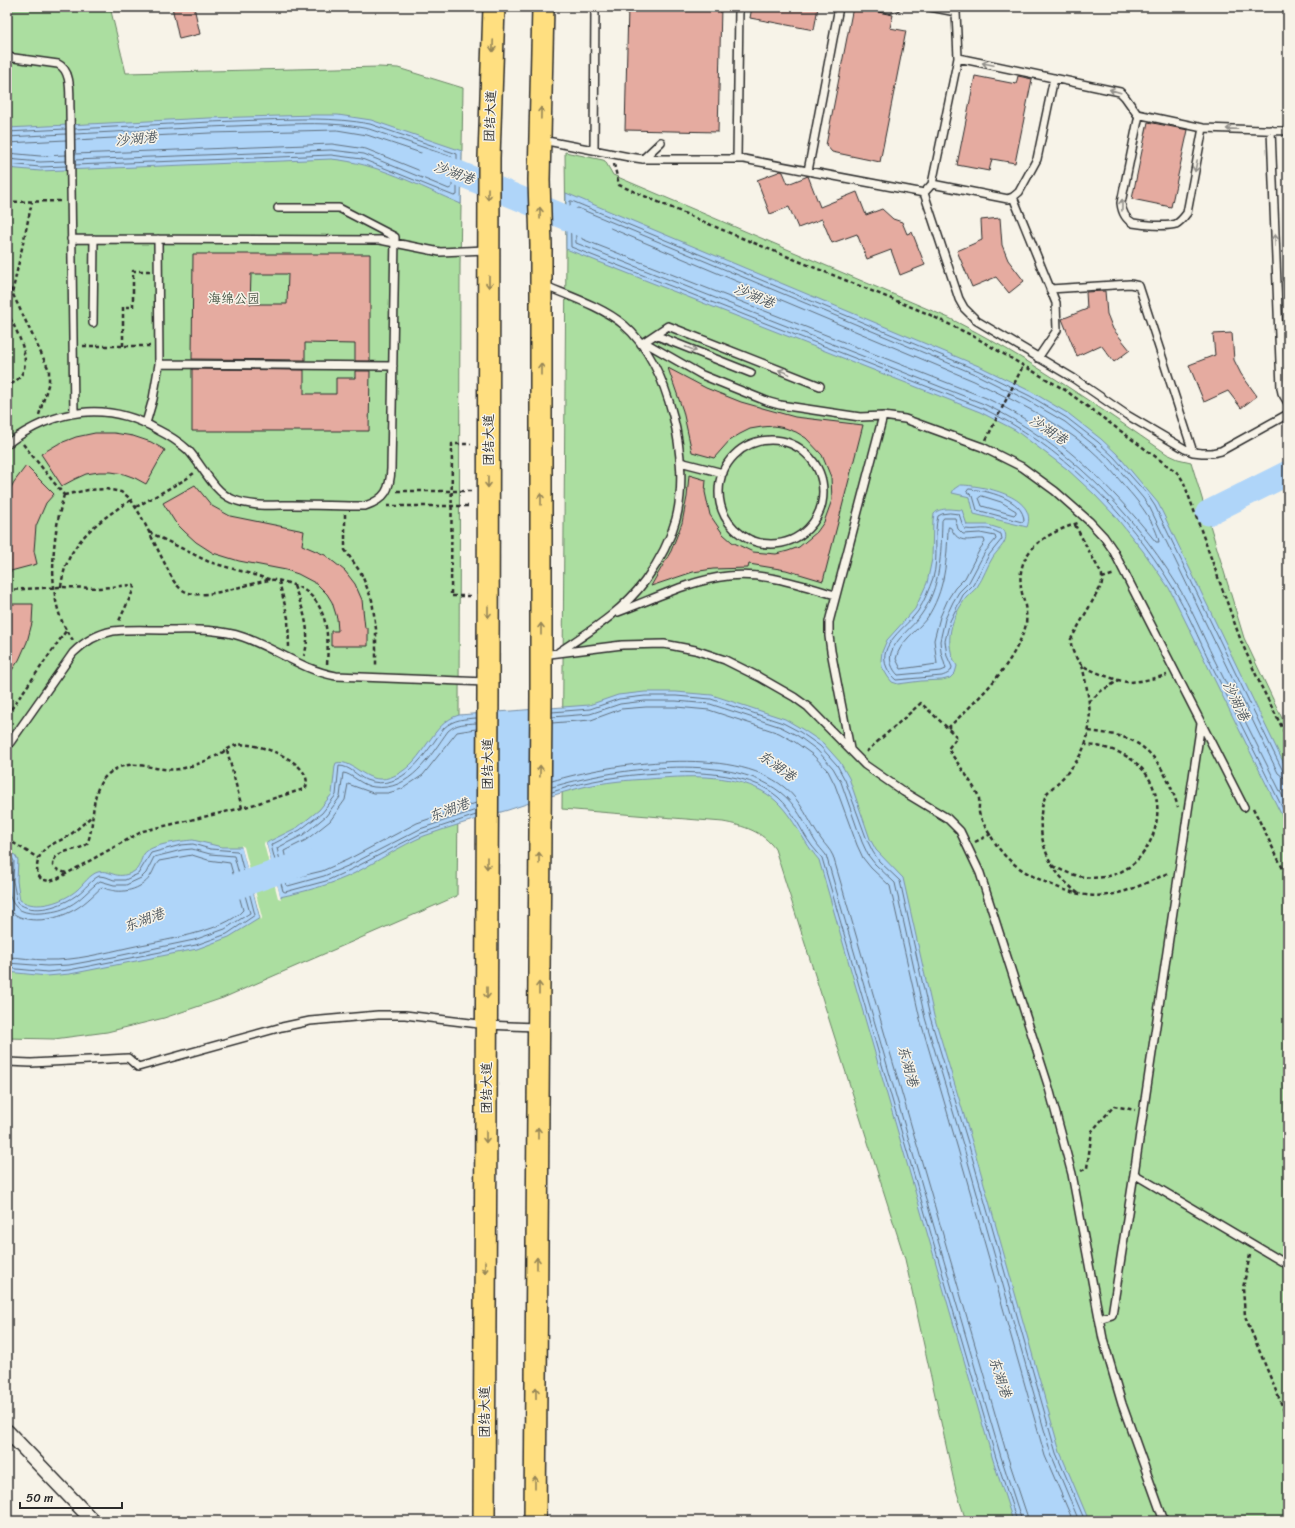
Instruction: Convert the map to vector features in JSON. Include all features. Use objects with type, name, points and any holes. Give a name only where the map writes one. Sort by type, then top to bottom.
[{"type":"main road","name":"团结大道","points":[[484,1521],[488,687],[488,158],[494,7]]},
{"type":"main road","points":[[535,1521],[540,696],[548,654],[539,180],[543,7]]},
{"type":"street","points":[[7,1430],[93,1521]]},
{"type":"lane","points":[[594,150],[595,7]]},
{"type":"lane","points":[[737,159],[739,7]]},
{"type":"lane","points":[[808,171],[839,7]]},
{"type":"lane","points":[[880,7],[890,9],[896,7]]},
{"type":"lane","points":[[924,193],[932,184],[958,58],[956,12],[930,7]]},
{"type":"lane","points":[[7,57],[58,64],[64,68],[68,77],[70,110],[74,413]]},
{"type":"lane","points":[[958,58],[1120,92],[1125,96],[1134,112],[1139,115],[1203,128],[1288,131]]},
{"type":"lane","points":[[932,184],[1008,199],[1019,192],[1037,159],[1054,78]]},
{"type":"lane","points":[[1139,115],[1121,203],[1124,216],[1133,223],[1170,225],[1177,224],[1185,216],[1187,213],[1203,128]]},
{"type":"lane","points":[[1271,130],[1281,388],[1282,393],[1288,403]]},
{"type":"lane","points":[[540,140],[643,159],[744,159],[924,193]]},
{"type":"lane","points":[[643,159],[661,142]]},
{"type":"lane","points":[[924,193],[959,299],[964,308],[977,321],[1073,378],[1162,437],[1192,452],[1212,453],[1221,451],[1288,414]]},
{"type":"lane","points":[[1013,197],[1056,303],[1056,330],[1038,358]]},
{"type":"lane","points":[[7,444],[17,436],[35,426],[53,419],[74,413],[96,411],[122,416],[146,423],[174,440],[186,448],[201,465],[218,491],[230,499],[260,505],[346,506],[365,506],[377,500],[387,491],[391,468],[395,236],[339,208],[278,208]]},
{"type":"lane","points":[[71,239],[380,240],[440,252],[488,240]]},
{"type":"lane","points":[[93,323],[94,239]]},
{"type":"lane","points":[[146,423],[153,399],[159,364],[158,239]]},
{"type":"lane","points":[[541,284],[613,317],[633,333],[642,343],[658,374],[674,415],[680,462],[679,496],[672,534],[645,581],[613,614]]},
{"type":"lane","points":[[1050,289],[1130,284],[1139,286],[1192,452]]},
{"type":"lane","points":[[642,343],[668,326],[820,386]]},
{"type":"lane","points":[[655,335],[751,373]]},
{"type":"lane","points":[[642,343],[702,375],[769,402],[860,417],[883,416],[905,419],[996,454],[1036,477],[1088,520],[1109,544],[1120,562],[1244,808]]},
{"type":"lane","points":[[159,364],[393,366]]},
{"type":"lane","points":[[850,750],[829,636],[829,622],[883,416]]},
{"type":"lane","points":[[769,440],[779,440],[793,445],[806,452],[818,468],[822,478],[824,497],[818,516],[813,525],[806,532],[788,542],[769,545],[750,540],[733,529],[723,512],[719,492],[723,473],[734,456],[750,444],[769,440]]},
{"type":"lane","points":[[680,462],[723,473]]},
{"type":"lane","points":[[548,654],[613,614],[689,585],[728,576],[775,578],[835,595]]},
{"type":"lane","points":[[7,747],[79,646],[99,635],[113,631],[208,630],[223,632],[253,641],[302,665],[326,674],[488,687]]},
{"type":"lane","points":[[548,654],[622,645],[664,644],[695,650],[725,660],[759,676],[808,707],[859,759],[904,792],[953,822],[960,831],[980,872],[1027,1014],[1049,1088],[1072,1174],[1103,1339],[1122,1404],[1164,1521]]},
{"type":"lane","points":[[1099,1319],[1112,1315],[1144,1111],[1201,723]]},
{"type":"lane","points":[[7,1062],[30,1063],[128,1058],[138,1067],[282,1027],[310,1021],[378,1015],[405,1015],[487,1025],[539,1027]]},
{"type":"lane","points":[[1134,1174],[1288,1265]]},
{"type":"path","points":[[611,154],[619,185],[732,234],[926,313],[973,336],[1065,390],[1179,474],[1184,483],[1241,641],[1261,686],[1288,740]]},
{"type":"path","points":[[7,202],[71,201]]},
{"type":"path","points":[[12,294],[32,202]]},
{"type":"path","points":[[123,346],[123,307],[133,307],[133,271],[158,271]]},
{"type":"path","points":[[7,282],[50,373],[49,382],[35,426]]},
{"type":"path","points":[[7,296],[12,294]]},
{"type":"path","points":[[7,312],[20,338],[25,359],[23,371],[20,377],[7,386]]},
{"type":"path","points":[[72,346],[159,346]]},
{"type":"path","points":[[991,430],[1023,365]]},
{"type":"path","points":[[17,436],[64,495]]},
{"type":"path","points":[[470,596],[451,596],[451,491],[452,444],[471,444]]},
{"type":"path","points":[[136,507],[186,479],[201,465]]},
{"type":"path","points":[[64,495],[88,490],[106,489],[121,492],[131,500],[136,507],[173,580],[177,586],[185,591],[194,594],[207,594],[275,580]]},
{"type":"path","points":[[387,491],[470,491]]},
{"type":"path","points":[[64,495],[55,540],[54,588],[59,612],[66,631],[79,646]]},
{"type":"path","points":[[61,587],[67,564],[80,540],[96,524],[131,500]]},
{"type":"path","points":[[346,506],[344,548],[367,584],[375,618],[377,644],[376,678]]},
{"type":"path","points":[[365,506],[470,506]]},
{"type":"path","points":[[948,728],[980,696],[1004,668],[1024,633],[1026,615],[1020,585],[1020,577],[1022,567],[1028,553],[1033,547],[1053,533],[1088,520]]},
{"type":"path","points":[[1075,524],[1102,576],[1100,588],[1071,639],[1072,648],[1082,665],[1089,702],[1089,731],[1086,746],[1075,765],[1047,793],[1044,798],[1041,816],[1043,841],[1047,854],[1053,866],[1079,894]]},
{"type":"path","points":[[149,532],[209,562],[294,585],[308,592],[318,603],[323,613],[327,629],[328,644],[326,674]]},
{"type":"path","points":[[279,581],[288,618],[288,658]]},
{"type":"path","points":[[7,590],[134,585],[127,606],[113,631]]},
{"type":"path","points":[[294,585],[305,616],[308,634],[308,643],[302,665]]},
{"type":"path","points":[[7,715],[66,631]]},
{"type":"path","points":[[1082,665],[1118,680],[1131,682],[1176,673]]},
{"type":"path","points":[[1089,702],[1101,691],[1118,680]]},
{"type":"path","points":[[859,759],[921,703],[957,737],[948,749],[980,800],[979,814],[1005,855],[1024,871],[1050,884],[1079,894],[1097,896],[1122,892],[1168,873]]},
{"type":"path","points":[[1089,731],[1126,739],[1142,747],[1151,754],[1160,765],[1168,780],[1185,828]]},
{"type":"path","points":[[66,873],[53,866],[54,859],[62,853],[78,849],[87,844],[98,789],[105,776],[127,764],[177,769],[198,764],[237,745],[246,744],[269,750],[296,762],[307,775],[308,783],[304,789],[242,808],[143,832],[53,881],[44,881],[39,877],[37,870],[38,858],[41,852],[49,845],[70,835],[92,816]]},
{"type":"path","points":[[1053,866],[1068,874],[1085,878],[1108,876],[1129,867],[1138,860],[1148,846],[1155,830],[1158,808],[1156,796],[1152,785],[1140,766],[1116,751],[1099,746],[1086,746]]},
{"type":"path","points":[[227,750],[242,808]]},
{"type":"path","points":[[1244,808],[1251,804],[1288,879]]},
{"type":"path","points":[[968,846],[991,834]]},
{"type":"path","points":[[7,839],[38,858]]},
{"type":"path","points":[[1072,1174],[1087,1168],[1092,1132],[1114,1106],[1144,1111]]},
{"type":"path","points":[[1250,1254],[1243,1288],[1245,1316],[1288,1420]]},
{"type":"green space","name":"海绵公园","points":[[7,7],[110,7],[126,73],[379,67],[398,68],[463,88],[460,265],[457,896],[223,998],[164,1018],[107,1032],[54,1039],[7,1038]]},
{"type":"green space","points":[[565,152],[603,160],[613,175],[949,318],[1033,365],[1088,400],[1167,454],[1178,459],[1191,462],[1244,638],[1288,731],[1288,1521],[966,1521],[955,1486],[905,1259],[775,849],[764,838],[752,830],[723,822],[562,809],[566,249]]},
{"type":"water","points":[[338,115],[371,120],[462,151],[461,204],[381,170],[348,161],[331,159],[40,171],[7,168],[7,128],[209,118]]},
{"type":"water","points":[[566,193],[981,367],[1032,392],[1069,414],[1101,439],[1117,454],[1158,503],[1288,772],[1288,828],[1169,588],[1143,551],[1115,516],[1067,469],[1015,430],[980,412],[566,249]]},
{"type":"water","points":[[960,485],[994,490],[1017,500],[1025,507],[1028,516],[1027,527],[974,514],[970,497],[952,493],[954,489]]},
{"type":"water","points":[[940,510],[962,510],[967,525],[988,525],[1004,530],[1006,538],[991,560],[977,587],[967,597],[956,614],[950,640],[950,648],[957,666],[955,673],[950,678],[942,680],[898,684],[892,682],[882,667],[882,652],[887,640],[915,609],[927,583],[932,559],[934,514]]},
{"type":"water","points":[[645,692],[676,692],[712,695],[785,719],[823,743],[840,762],[849,778],[870,839],[876,850],[903,878],[934,1016],[973,1145],[1060,1452],[1089,1521],[1013,1521],[993,1460],[819,860],[794,822],[772,797],[749,785],[736,781],[707,777],[632,780],[591,785],[424,836],[337,881],[280,897],[266,843],[298,827],[319,810],[332,794],[336,763],[350,765],[362,773],[377,779],[386,779],[406,769],[441,726],[449,719],[459,715],[589,705],[618,695]]},
{"type":"water","points":[[193,840],[222,847],[242,847],[260,918],[229,937],[197,949],[70,974],[47,976],[7,972],[7,852],[15,855],[18,860],[17,881],[20,900],[34,905],[41,905],[49,904],[71,894],[95,873],[106,872],[122,875],[135,871],[139,867],[144,854],[159,845]]},
{"type":"pier","points":[[265,841],[281,899],[278,898],[264,844]]},
{"type":"pier","points":[[241,845],[244,847],[262,918],[261,920]]},
{"type":"building","points":[[172,7],[194,7],[200,34],[179,39]]},
{"type":"building","points":[[628,7],[721,7],[718,132],[625,130]]},
{"type":"building","points":[[752,7],[818,7],[814,30],[750,18]]},
{"type":"building","points":[[853,7],[893,15],[890,28],[906,31],[880,162],[832,152],[826,145]]},
{"type":"building","points":[[975,76],[1016,84],[1018,76],[1032,79],[1015,163],[992,159],[989,171],[957,165]]},
{"type":"building","points":[[1148,122],[1188,130],[1171,207],[1132,199]]},
{"type":"building","points":[[781,171],[783,172],[788,184],[808,176],[820,207],[857,192],[866,215],[882,209],[893,219],[902,222],[907,234],[912,232],[925,265],[900,275],[891,250],[867,259],[857,234],[832,243],[822,219],[798,228],[789,207],[770,214],[757,180]]},
{"type":"building","points":[[1000,218],[1002,245],[1008,260],[1024,281],[1009,293],[996,277],[972,287],[957,251],[982,240],[981,220]]},
{"type":"building","points":[[193,254],[370,254],[370,361],[355,361],[355,344],[305,343],[305,360],[192,359]],"holes":[[[251,274],[288,274],[287,304],[250,304]]]},
{"type":"building","points":[[1105,291],[1107,314],[1113,329],[1130,350],[1114,362],[1101,345],[1077,356],[1062,319],[1087,309],[1086,292]]},
{"type":"building","points":[[1232,333],[1234,360],[1241,374],[1257,396],[1241,408],[1228,391],[1204,402],[1189,365],[1215,355],[1213,334]]},
{"type":"building","points":[[668,368],[706,388],[741,402],[795,417],[863,425],[823,581],[786,570],[749,564],[748,568],[713,569],[693,572],[651,586],[671,551],[682,523],[689,475],[706,480],[705,492],[710,515],[723,534],[732,542],[753,552],[776,554],[799,547],[817,532],[824,522],[832,500],[831,477],[822,455],[806,438],[785,428],[774,426],[750,429],[730,440],[714,458],[692,452],[683,411]]},
{"type":"building","points":[[192,369],[304,370],[304,394],[336,394],[336,378],[355,378],[355,371],[370,371],[369,431],[192,431]]},
{"type":"building","points":[[95,433],[114,433],[133,436],[151,442],[165,450],[146,484],[124,474],[99,472],[86,474],[62,486],[41,454],[58,444],[76,437]]},
{"type":"building","points":[[26,466],[54,494],[46,503],[36,526],[34,551],[37,564],[7,572],[7,495],[14,482]]},
{"type":"building","points":[[195,485],[212,506],[230,516],[304,531],[302,545],[325,555],[345,571],[355,584],[362,600],[365,628],[368,628],[368,646],[331,646],[331,631],[338,631],[337,618],[332,602],[327,594],[317,584],[298,574],[286,570],[239,561],[213,553],[196,542],[185,532],[175,522],[163,503]]},
{"type":"building","points":[[7,604],[33,604],[32,623],[27,642],[19,660],[7,677]]},
{"type":"waterway","name":"沙湖港","points":[[429,163],[451,170],[598,231]]},
{"type":"waterway","points":[[1208,513],[1288,473]]},
{"type":"waterway","name":"东湖港","points":[[218,893],[305,862]]}]
